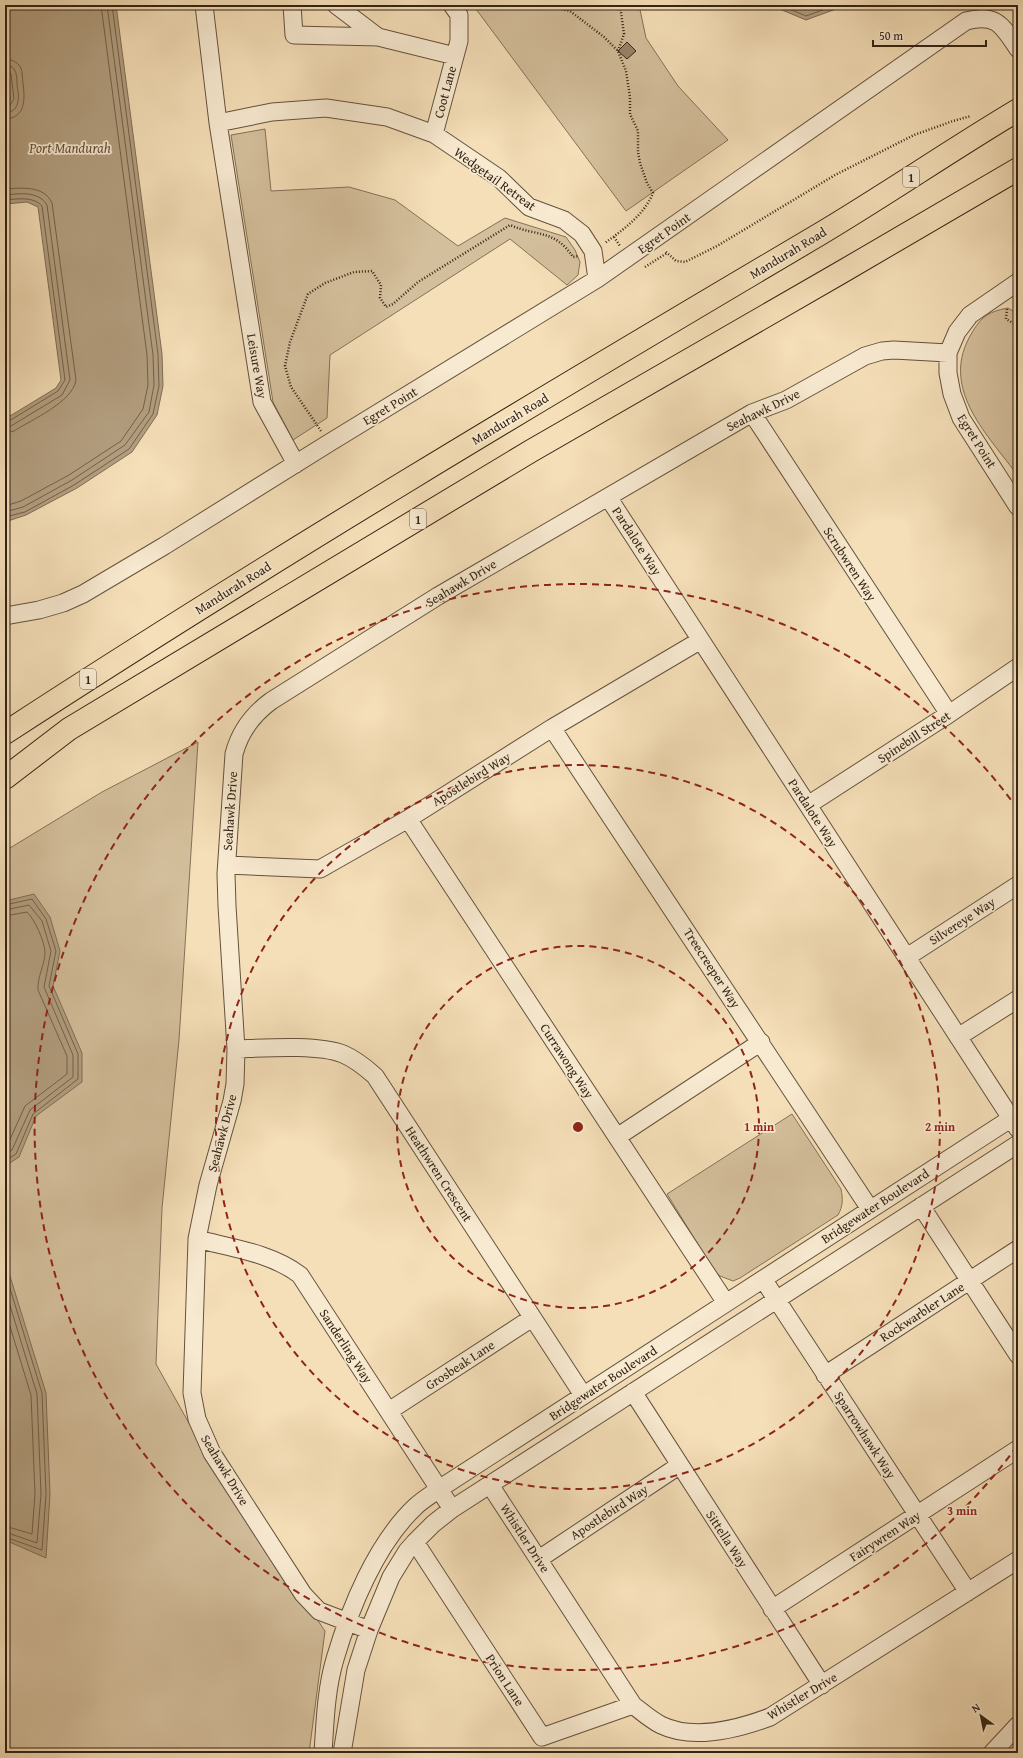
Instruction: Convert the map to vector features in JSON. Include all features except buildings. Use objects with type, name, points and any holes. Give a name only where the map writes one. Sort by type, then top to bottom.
[{"type":"highway","name":"Mandurah Road","points":[[5,733],[160,634],[419,473],[822,233],[1009,116]]},
{"type":"highway","name":"1","points":[[5,778],[69,729],[531,451],[840,273],[1018,168]]},
{"type":"street","name":"Leisure Way","points":[[204,5],[218,123],[262,402],[296,464]]},
{"type":"street","name":"Coot Lane","points":[[292,5],[294,35],[378,37],[455,56],[434,134]]},
{"type":"street","name":"Coot Lane","points":[[336,5],[378,37]]},
{"type":"street","points":[[452,5],[459,15],[459,41],[455,56]]},
{"type":"street","name":"Egret Point","points":[[296,464],[597,279],[966,21],[980,17],[992,19],[1007,33],[1018,49]]},
{"type":"street","name":"Wedgetail Retreat","points":[[218,123],[272,112],[326,108],[387,117],[434,134],[499,178],[529,207],[564,220],[582,234],[593,251],[597,279]]},
{"type":"street","name":"Egret Point","points":[[1018,282],[970,315],[957,332],[948,353],[948,373],[952,394],[961,418],[1018,507]]},
{"type":"street","name":"Seahawk Drive","points":[[369,1630],[320,1611],[303,1594],[212,1453],[197,1419],[192,1393],[197,1239],[208,1185],[232,1101],[235,1084],[236,1049],[227,906],[227,865],[234,754],[237,740],[248,721],[271,702],[438,596],[752,413],[786,400],[865,356],[882,351],[894,350],[948,353]]},
{"type":"street","name":"Scrubwren Way","points":[[752,413],[949,714]]},
{"type":"street","points":[[5,616],[39,610],[63,603],[83,594],[164,546],[296,464]]},
{"type":"street","name":"Pardalote Way","points":[[608,497],[958,1037],[1016,1121]]},
{"type":"street","name":"Apostlebird Way","points":[[227,865],[320,869],[408,819],[552,728],[701,640]]},
{"type":"street","name":"Spinebill Street","points":[[808,805],[949,714],[1018,667]]},
{"type":"street","name":"Treecreeper Way","points":[[552,728],[870,1209]]},
{"type":"street","name":"Currawong Way","points":[[408,819],[726,1303]]},
{"type":"street","name":"Silvereye Way","points":[[907,957],[1018,885]]},
{"type":"street","points":[[958,1037],[1018,999]]},
{"type":"street","points":[[617,1137],[761,1042]]},
{"type":"street","name":"Heathwren Crescent","points":[[236,1049],[277,1048],[329,1050],[343,1054],[362,1065],[376,1076],[583,1395]]},
{"type":"street","name":"Bridgewater Boulevard","points":[[323,1753],[326,1707],[335,1660],[348,1623],[371,1566],[390,1536],[415,1507],[439,1489],[870,1209],[1016,1121]]},
{"type":"street","name":"Bridgewater Boulevard","points":[[342,1753],[356,1670],[369,1630],[391,1577],[407,1551],[433,1524],[452,1509],[490,1484],[1018,1144]]},
{"type":"street","points":[[921,1206],[1018,1355]]},
{"type":"street","name":"Sanderling Way","points":[[197,1239],[260,1255],[290,1268],[300,1275],[452,1509]]},
{"type":"street","name":"Rockwarbler Lane","points":[[826,1374],[1018,1249]]},
{"type":"street","name":"Sparrowhawk Way","points":[[763,1279],[968,1592]]},
{"type":"street","name":"Grosbeak Lane","points":[[388,1411],[532,1318]]},
{"type":"street","name":"Sittella Way","points":[[633,1392],[772,1609],[822,1684]]},
{"type":"street","name":"Fairywren Way","points":[[772,1609],[1018,1449]]},
{"type":"street","name":"Apostlebird Way","points":[[538,1559],[680,1465]]},
{"type":"street","name":"Whistler Drive","points":[[490,1484],[633,1705],[661,1725],[677,1730],[714,1731],[743,1727],[770,1717],[1018,1560]]},
{"type":"street","name":"Prion Lane","points":[[415,1542],[542,1737],[633,1705]]},
{"type":"street","points":[[992,1753],[1018,1725]]},
{"type":"path","points":[[329,443],[291,387],[285,366],[290,342],[308,294],[325,283],[354,272],[372,271],[381,285],[380,298],[386,307],[393,304],[418,282],[510,225],[521,230],[549,236],[559,241],[574,257],[593,251],[631,224],[648,206],[653,193],[647,183],[640,163],[638,152],[638,131],[630,114],[630,97],[626,71],[618,51],[604,37],[570,11],[549,6],[523,5]]},
{"type":"path","points":[[618,51],[624,34],[620,5]]},
{"type":"path","points":[[656,239],[666,253],[676,261],[685,262],[717,246],[835,176],[914,135],[953,121],[973,116]]},
{"type":"path","points":[[614,236],[622,248]]},
{"type":"path","points":[[640,270],[666,253]]},
{"type":"path","points":[[1007,302],[1006,319],[1018,326]]},
{"type":"shaded area","points":[[473,5],[639,5],[646,38],[678,86],[728,140],[626,211]]},
{"type":"shaded area","points":[[265,129],[271,191],[349,187],[395,200],[458,246],[505,218],[566,237],[575,250],[580,262],[578,275],[567,285],[510,239],[330,355],[327,418],[293,440],[273,402],[231,135]]},
{"type":"shaded area","points":[[1008,308],[1018,314],[1018,476],[982,429],[972,412],[965,394],[961,376],[962,358],[969,338],[977,325],[989,314]]},
{"type":"shaded area","points":[[198,742],[179,1040],[162,1208],[156,1364],[210,1461],[325,1631],[309,1753],[5,1753],[5,851],[102,792]]},
{"type":"shaded area","points":[[792,1114],[841,1189],[842,1202],[840,1212],[838,1215],[740,1278],[733,1281],[720,1276],[715,1272],[667,1194]]},
{"type":"water","name":"Port Mandurah","points":[[5,5],[116,5],[162,354],[163,386],[157,415],[132,452],[77,488],[26,515],[5,522],[5,419],[56,388],[61,380],[38,207],[27,202],[5,204],[5,105],[10,99],[5,60]]},
{"type":"water","points":[[770,5],[847,5],[806,20]]},
{"type":"water","points":[[34,894],[50,917],[60,951],[53,986],[82,1053],[82,1082],[36,1116],[19,1157],[5,1166],[5,901]]},
{"type":"water","points":[[5,1260],[46,1393],[50,1494],[46,1558],[5,1540]]}]
